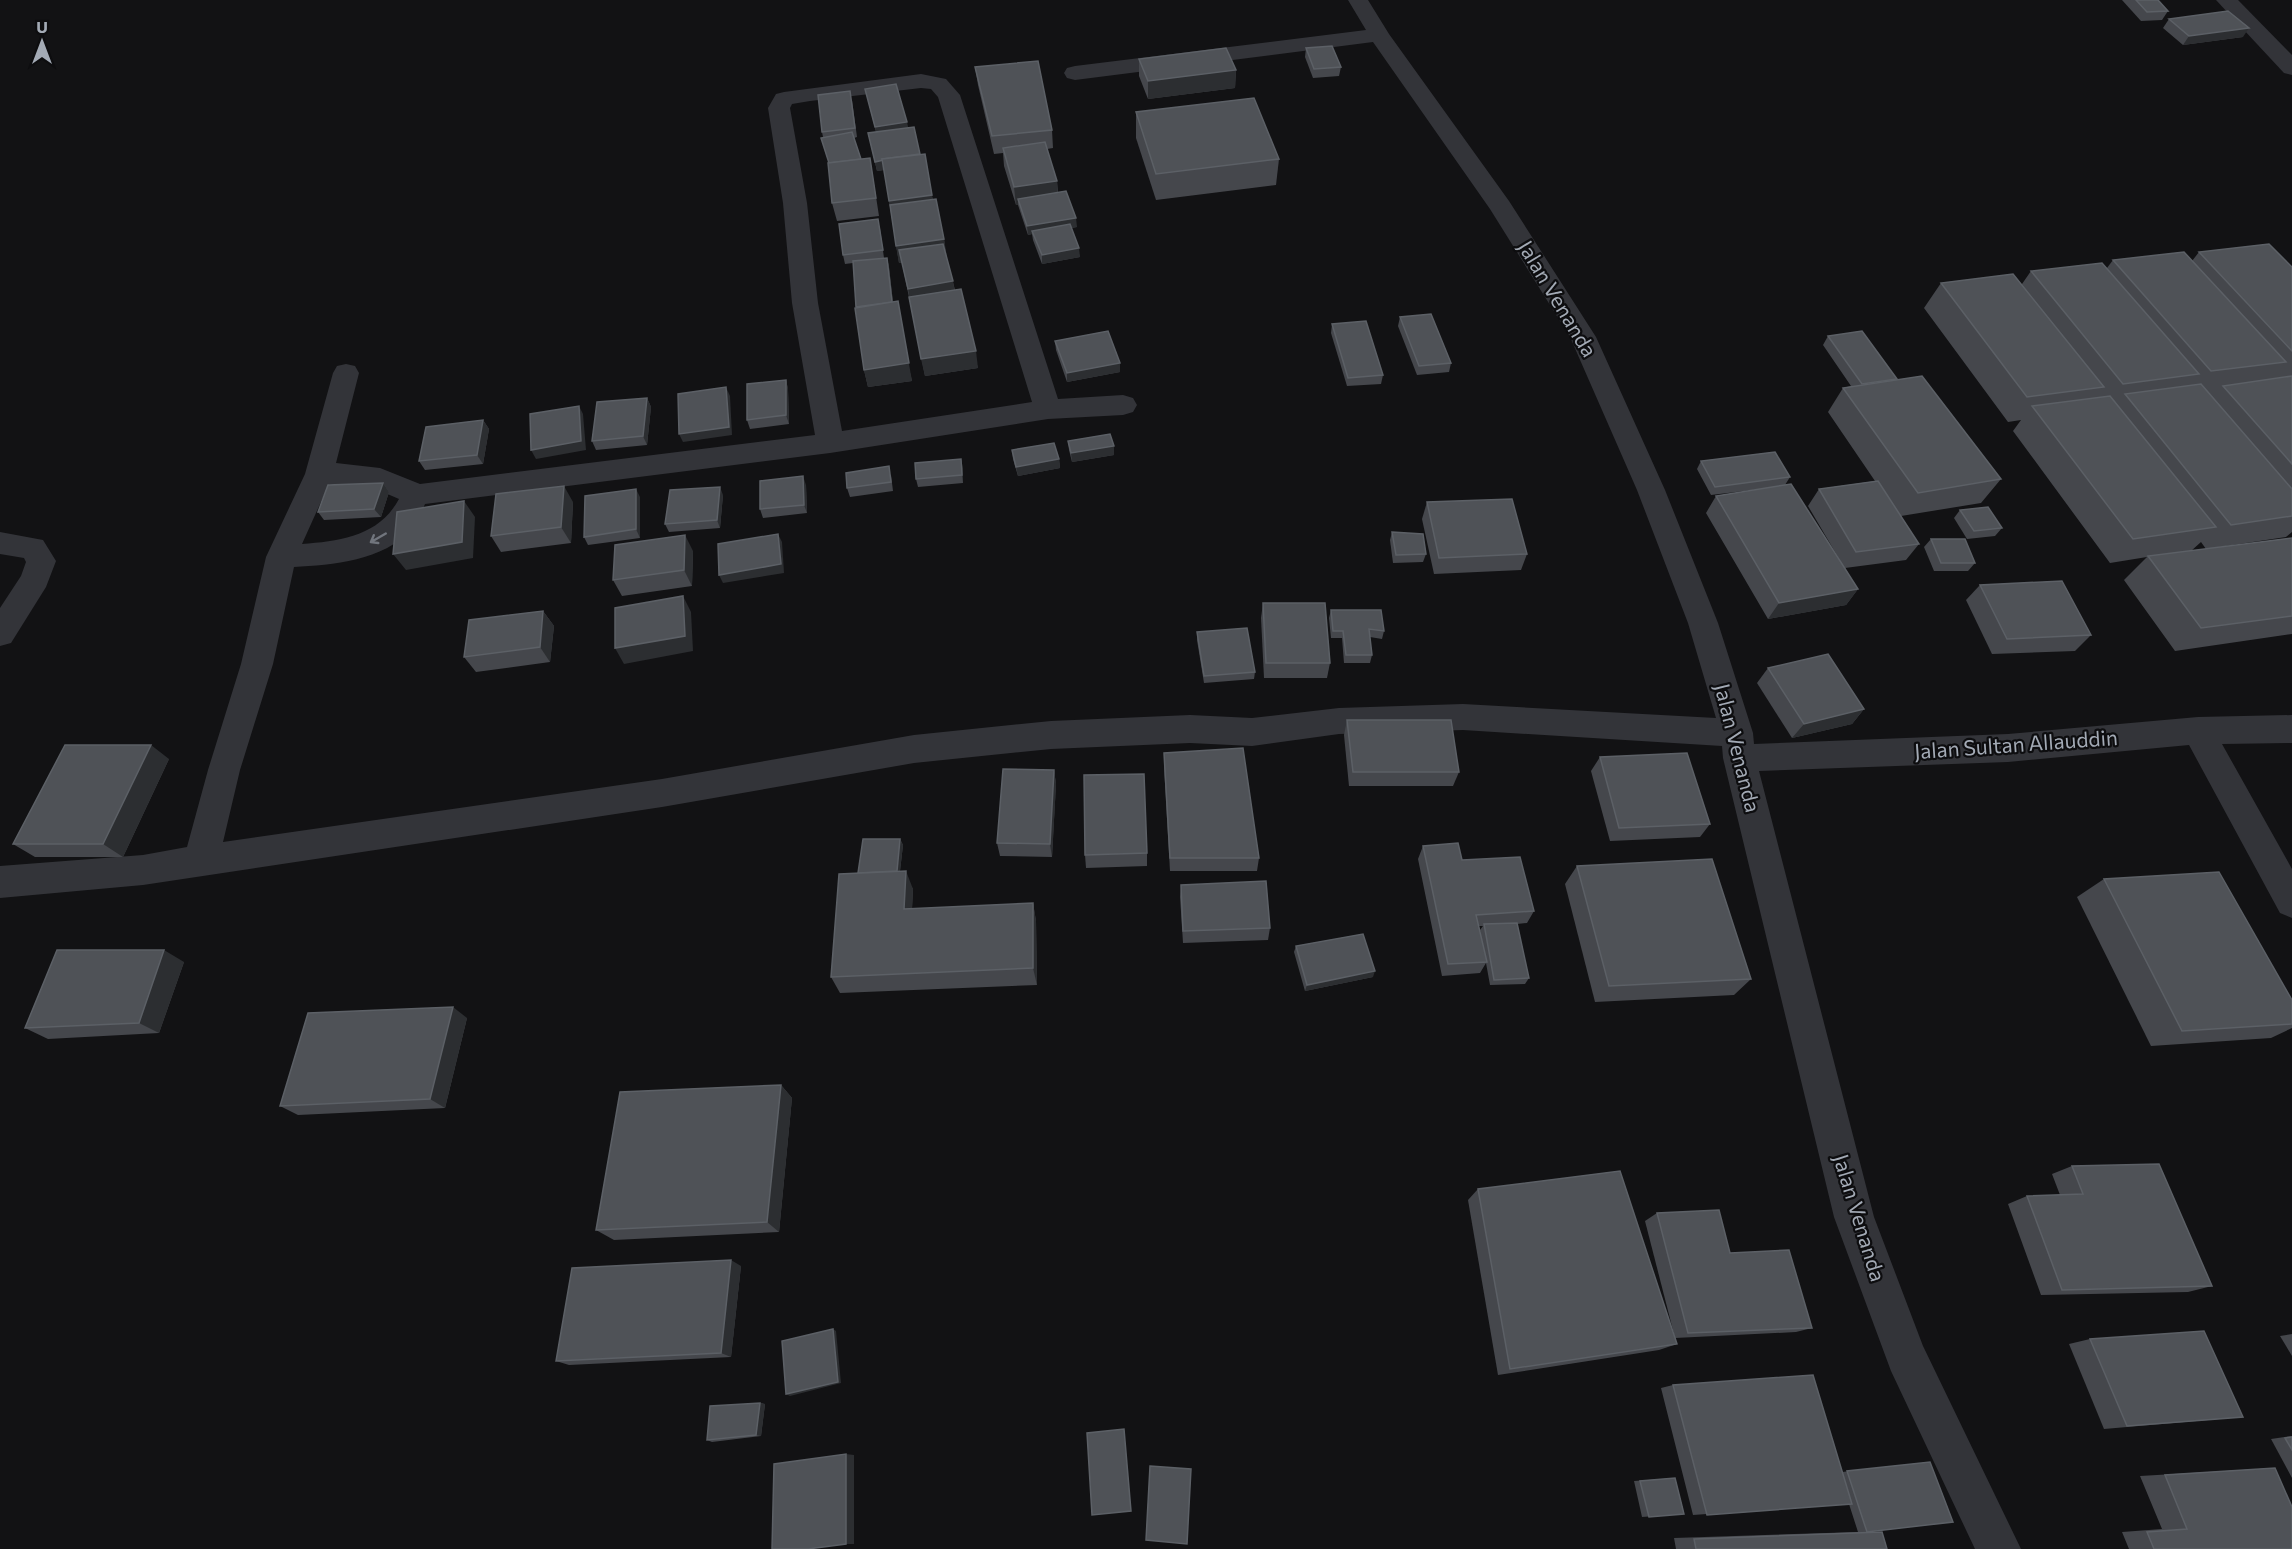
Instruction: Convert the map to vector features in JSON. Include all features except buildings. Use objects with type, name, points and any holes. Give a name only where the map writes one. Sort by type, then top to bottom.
[{"type":"street","name":"Jalan Venanda","points":[[1358,0],[1379,35],[1500,206],[1583,337],[1651,490],[1694,600],[1738,745],[1854,1217],[1906,1356],[1998,1549]]},
{"type":"street","points":[[2226,0],[2292,68]]},
{"type":"street","points":[[1075,73],[1379,35]]},
{"type":"street","points":[[830,443],[805,303],[795,203],[779,108],[784,99],[810,94],[921,81],[938,84],[949,95],[955,121],[972,163],[1048,409]]},
{"type":"street","points":[[201,860],[224,770],[257,664],[281,557],[319,474],[346,373]]},
{"type":"street","points":[[319,474],[366,473],[397,483],[416,495],[830,443],[1048,409],[1123,405]]},
{"type":"street","points":[[281,557],[330,553],[377,541],[399,522],[416,495]]},
{"type":"street","points":[[0,543],[33,548],[41,561],[35,579],[0,634]]},
{"type":"street","name":"Jalan Sultan Allauddin","points":[[0,882],[143,870],[662,793],[914,749],[1051,735],[1190,729],[1252,732],[1339,722],[1463,717],[1738,745],[2008,748],[2199,731],[2292,729]]},
{"type":"street","points":[[2199,731],[2292,902]]}]
